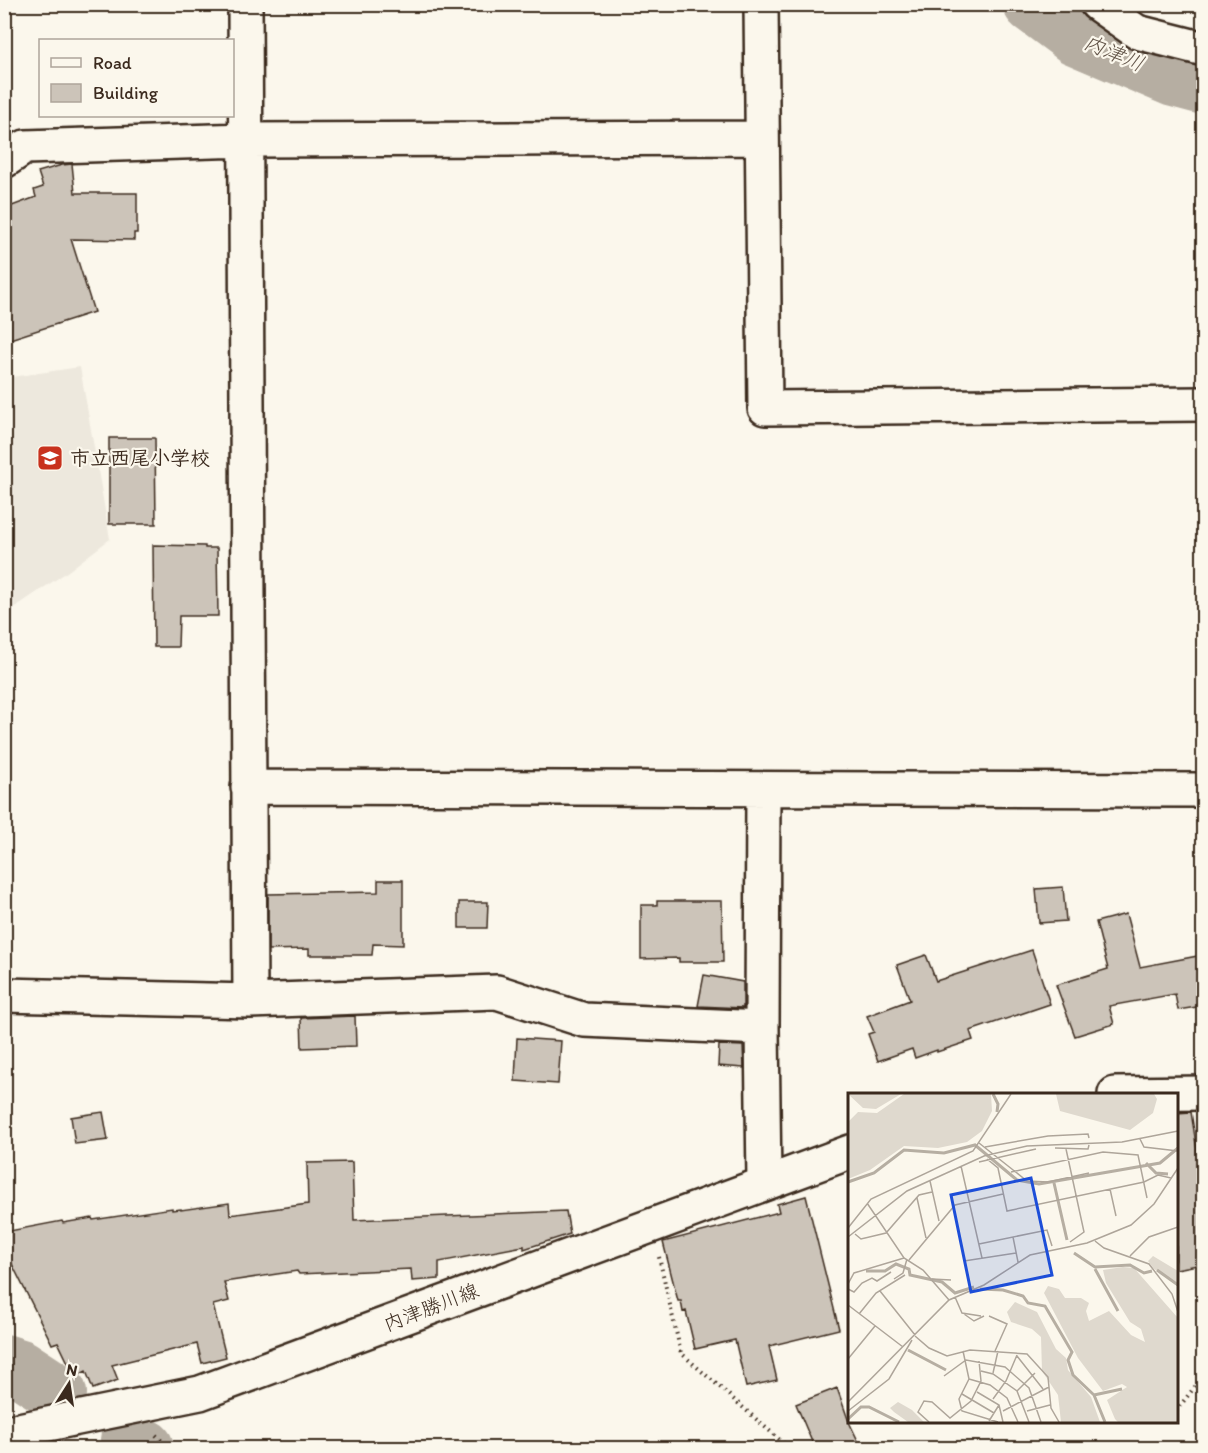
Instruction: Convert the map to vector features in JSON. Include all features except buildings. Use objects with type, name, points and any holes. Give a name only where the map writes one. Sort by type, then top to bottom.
[{"type":"street","points":[[245,4],[250,1000]]},
{"type":"street","points":[[761,4],[765,408],[1203,404]]},
{"type":"street","points":[[1097,4],[1137,32],[1203,49]]},
{"type":"street","points":[[4,161],[25,147],[245,140],[762,138]]},
{"type":"street","points":[[248,787],[1203,790]]},
{"type":"street","points":[[763,789],[764,1182]]},
{"type":"street","points":[[4,995],[250,1000],[497,992],[584,1020],[762,1028]]},
{"type":"street","points":[[1178,1094],[1203,1093]]},
{"type":"street","name":"内津勝川線","points":[[4,1432],[200,1393],[848,1152]]},
{"type":"path","points":[[652,1224],[681,1353],[789,1449]]},
{"type":"path","points":[[1178,1408],[1203,1375]]},
{"type":"shaded area","name":"市立西尾小学校","points":[[80,367],[110,539],[67,572],[5,614],[5,378]]},
{"type":"waterway","name":"内津川","points":[[1032,4],[1075,36],[1174,78],[1204,86]]},
{"type":"waterway","points":[[4,1363],[20,1368],[58,1393]]},
{"type":"waterway","points":[[129,1440],[145,1448]]},
{"type":"place","name":"市立西尾小学校","points":[[50,458]]}]
